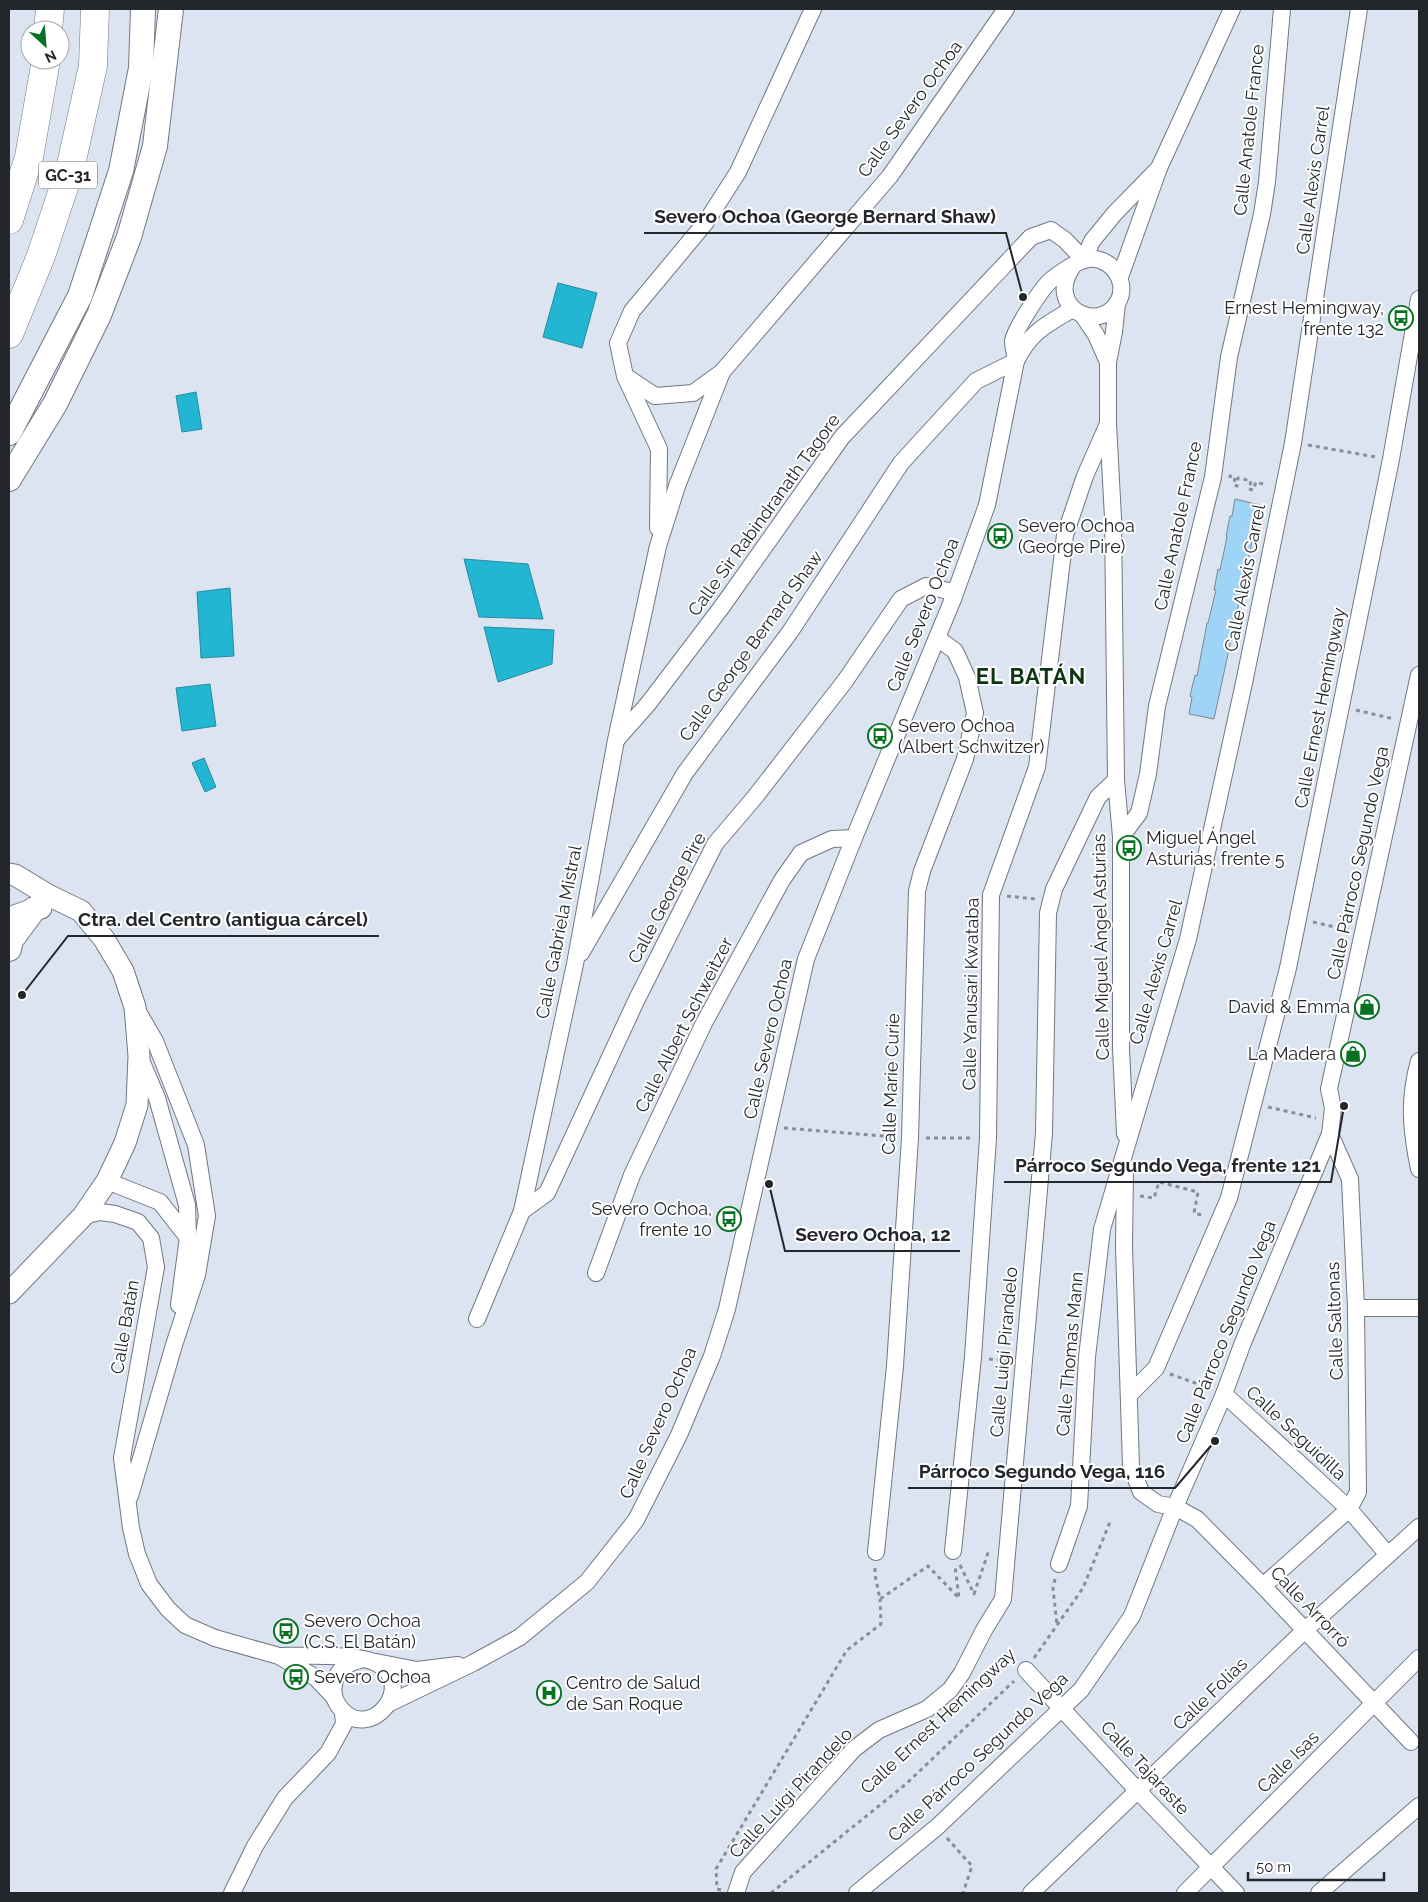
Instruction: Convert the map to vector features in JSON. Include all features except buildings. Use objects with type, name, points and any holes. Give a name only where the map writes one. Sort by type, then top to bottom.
[{"type":"highway","name":"GC-31","points":[[9,334],[41,256],[70,169],[92,66],[95,9]]},
{"type":"highway","name":"GC-31","points":[[9,220],[29,157],[44,70]]},
{"type":"main road","points":[[9,433],[80,296],[121,171],[141,68],[143,9]]},
{"type":"main road","points":[[9,479],[55,404],[100,315],[129,237],[155,146],[170,9]]},
{"type":"main road","points":[[9,950],[11,940],[34,909]]},
{"type":"street","points":[[625,376],[618,344],[632,311],[706,222],[738,172],[813,9]]},
{"type":"street","name":"Calle Severo Ochoa","points":[[625,376],[656,396],[693,393],[722,372],[890,176],[1006,9]]},
{"type":"street","points":[[1159,168],[1115,213],[1066,276],[1064,288],[1066,300],[1078,312],[1092,316],[1102,315],[1117,303],[1121,295],[1120,277],[1159,168],[1232,9]]},
{"type":"street","name":"Calle Anatole France","points":[[1121,837],[1139,813],[1148,774],[1157,706],[1213,477],[1229,357],[1262,214],[1267,182],[1282,9]]},
{"type":"street","name":"Calle Alexis Carrel","points":[[1126,1146],[1188,939],[1244,683],[1293,443],[1359,9]]},
{"type":"street","name":"Calle Sir Rabindranath Tagore","points":[[616,740],[648,704],[721,608],[842,437],[1031,237],[1050,230],[1065,240],[1078,263]]},
{"type":"street","points":[[1016,361],[1013,341],[1021,322],[1049,282],[1078,263],[1095,259],[1105,262],[1114,268],[1120,277]]},
{"type":"street","name":"Calle Ernest Hemingway","points":[[1130,1394],[1156,1368],[1229,1198],[1288,968],[1391,459],[1419,298]]},
{"type":"street","name":"Calle Miguel Ángel Asturias","points":[[1117,303],[1108,362],[1108,424],[1113,518],[1116,780],[1121,837],[1121,1048],[1126,1146],[1124,1247],[1131,1466],[1141,1492],[1158,1504],[1175,1507]]},
{"type":"street","points":[[1016,361],[1024,345],[1042,327],[1078,312]]},
{"type":"street","name":"Calle Miguel Ángel Asturias","points":[[1078,312],[1096,335],[1108,362]]},
{"type":"street","name":"Calle Severo Ochoa","points":[[390,1703],[473,1663],[520,1637],[587,1582],[636,1520],[679,1435],[712,1356],[727,1309],[806,959],[953,599],[987,505],[1016,361]]},
{"type":"street","name":"Calle George Bernard Shaw","points":[[575,964],[685,773],[790,632],[901,462],[976,380],[1016,361]]},
{"type":"street","name":"Calle Gabriela Mistral","points":[[477,1319],[522,1211],[575,964],[616,740],[658,546],[677,486],[722,372]]},
{"type":"street","name":"Calle Gabriela Mistral","points":[[625,376],[659,449],[658,546]]},
{"type":"street","name":"Calle Yanusari Kwataba","points":[[953,1551],[972,1357],[988,1138],[991,895],[1037,767],[1066,536],[1085,476],[1108,424]]},
{"type":"street","name":"Calle George Pire","points":[[522,1211],[547,1193],[636,1001],[715,844],[755,797],[845,681],[901,600],[926,586],[948,592],[953,599]]},
{"type":"street","name":"Calle Marie Curie","points":[[876,1552],[895,1366],[910,1138],[917,891],[922,871],[965,758],[975,713],[967,677],[955,651],[937,638]]},
{"type":"street","name":"Calle Párroco Segundo Vega","points":[[857,1893],[937,1827],[1081,1690],[1132,1616],[1175,1507],[1224,1394],[1330,1128],[1333,1108],[1329,1088],[1419,675]]},
{"type":"street","name":"Calle Luigi Pirandelo","points":[[730,1892],[743,1872],[854,1749],[879,1730],[927,1708],[950,1690],[962,1673],[984,1630],[1003,1599],[1044,1133],[1048,913],[1054,889],[1098,797],[1116,780]]},
{"type":"street","name":"Calle Albert Schweitzer","points":[[596,1273],[632,1175],[700,1032],[782,880],[800,853],[832,839],[854,838]]},
{"type":"street","points":[[9,874],[81,911],[104,939],[123,971],[134,1007],[139,1056],[137,1105],[125,1143],[107,1181],[83,1216],[9,1293]]},
{"type":"street","points":[[9,918],[34,909],[56,907],[81,911]]},
{"type":"street","name":"Calle Batán","points":[[128,1501],[174,1345],[197,1275],[208,1216],[196,1145],[155,1041],[134,1007]]},
{"type":"street","name":"Calle Batán","points":[[139,1056],[157,1098],[187,1205],[188,1237],[174,1345]]},
{"type":"street","points":[[1419,1061],[1413,1082],[1412,1132],[1419,1169]]},
{"type":"street","name":"Calle Saltonas","points":[[1330,1128],[1350,1179],[1356,1308],[1358,1492],[1349,1509]]},
{"type":"street","name":"Calle Thomas Mann","points":[[1059,1564],[1079,1506],[1087,1357],[1102,1229],[1126,1146]]},
{"type":"street","name":"Calle Batán","points":[[107,1181],[160,1202],[188,1237],[197,1275]]},
{"type":"street","name":"Calle Batán","points":[[83,1216],[100,1212],[115,1214],[138,1222],[151,1238],[156,1267],[122,1458],[131,1528],[137,1554],[149,1584],[168,1609],[185,1624],[215,1638],[279,1656],[316,1678],[334,1697]]},
{"type":"street","points":[[1356,1308],[1419,1308]]},
{"type":"street","name":"Calle Seguidilla","points":[[1224,1394],[1349,1509],[1388,1555]]},
{"type":"street","name":"Calle Arrorró","points":[[1175,1507],[1196,1518],[1411,1742]]},
{"type":"street","points":[[1263,1586],[1349,1509]]},
{"type":"street","name":"Calle Folías","points":[[1031,1893],[1305,1630],[1419,1527]]},
{"type":"street","name":"Calle Batán","points":[[279,1656],[322,1655],[366,1660]]},
{"type":"street","name":"Calle Isas","points":[[1185,1893],[1419,1658]]},
{"type":"street","points":[[232,1893],[255,1846],[285,1798],[328,1753],[344,1724],[343,1712],[334,1697],[333,1687],[339,1673],[350,1662],[366,1660],[383,1667],[391,1678],[393,1690],[390,1703],[383,1711],[374,1717],[363,1719],[352,1717],[343,1712]]},
{"type":"street","name":"Calle Severo Ochoa","points":[[366,1660],[417,1670],[473,1663]]},
{"type":"street","name":"Calle Tajaraste","points":[[1026,1670],[1236,1893]]},
{"type":"street","points":[[1319,1893],[1419,1806]]},
{"type":"path","points":[[1293,443],[1391,459]]},
{"type":"path","points":[[1228,486],[1230,476],[1235,477],[1234,485],[1237,486],[1238,478],[1251,481],[1249,489],[1253,490],[1256,482],[1268,485]]},
{"type":"path","points":[[1341,707],[1409,722]]},
{"type":"path","points":[[991,895],[1051,901]]},
{"type":"path","points":[[1298,919],[1363,933]]},
{"type":"path","points":[[1253,1103],[1330,1128]]},
{"type":"path","points":[[768,1127],[910,1138],[988,1138]]},
{"type":"path","points":[[1125,1194],[1154,1198],[1159,1182],[1198,1192],[1194,1213],[1220,1220]]},
{"type":"path","points":[[972,1357],[1023,1362]]},
{"type":"path","name":"Calle Seguidilla","points":[[1156,1368],[1224,1394]]},
{"type":"path","name":"Calle Ernest Hemingway","points":[[771,1893],[906,1784],[1026,1670],[1083,1588],[1110,1522]]},
{"type":"path","points":[[953,1551],[974,1594],[989,1550],[1007,1549]]},
{"type":"path","points":[[880,1599],[928,1566],[959,1598],[953,1551]]},
{"type":"path","points":[[730,1892],[717,1889],[716,1869],[847,1650],[881,1624],[880,1599],[875,1575],[876,1552]]},
{"type":"path","points":[[1056,1625],[1053,1588],[1059,1564]]},
{"type":"path","points":[[937,1827],[972,1866],[963,1893]]},
{"type":"water","points":[[558,283],[597,293],[582,348],[543,337]]},
{"type":"water","points":[[196,392],[202,429],[182,432],[176,396]]},
{"type":"water","points":[[464,559],[528,564],[543,619],[479,617]]},
{"type":"water","points":[[230,588],[234,656],[201,658],[197,592]]},
{"type":"water","points":[[484,627],[554,630],[552,664],[498,682]]},
{"type":"water","points":[[210,684],[216,726],[182,731],[176,688]]},
{"type":"water","points":[[204,758],[216,787],[205,792],[192,763]]},
{"type":"place","name":"Severo Ochoa (George Bernard Shaw)","points":[[1023,297]]},
{"type":"place","name":"Ernest Hemingway, frente 132","points":[[1401,318]]},
{"type":"place","name":"Severo Ochoa (George Pire)","points":[[1000,536]]},
{"type":"place","name":"Severo Ochoa (Albert Schwitzer)","points":[[880,736]]},
{"type":"place","name":"Miguel Ángel Asturias, frente 5","points":[[1129,848]]},
{"type":"place","name":"Ctra. del Centro (antigua cárcel)","points":[[22,995]]},
{"type":"place","name":"David & Emma","points":[[1367,1007]]},
{"type":"place","name":"La Madera","points":[[1353,1054]]},
{"type":"place","name":"Párroco Segundo Vega, frente 121","points":[[1344,1106]]},
{"type":"place","name":"Severo Ochoa, 12","points":[[769,1184]]},
{"type":"place","name":"Severo Ochoa, frente 10","points":[[729,1219]]},
{"type":"place","name":"Párroco Segundo Vega, 116","points":[[1215,1441]]},
{"type":"place","name":"Severo Ochoa (C.S. El Batán)","points":[[286,1631]]},
{"type":"place","name":"Severo Ochoa","points":[[296,1677]]},
{"type":"place","name":"Centro de Salud de San Roque","points":[[549,1693]]},
{"type":"district","name":"EL BATÁN","points":[[1031,676]]}]
